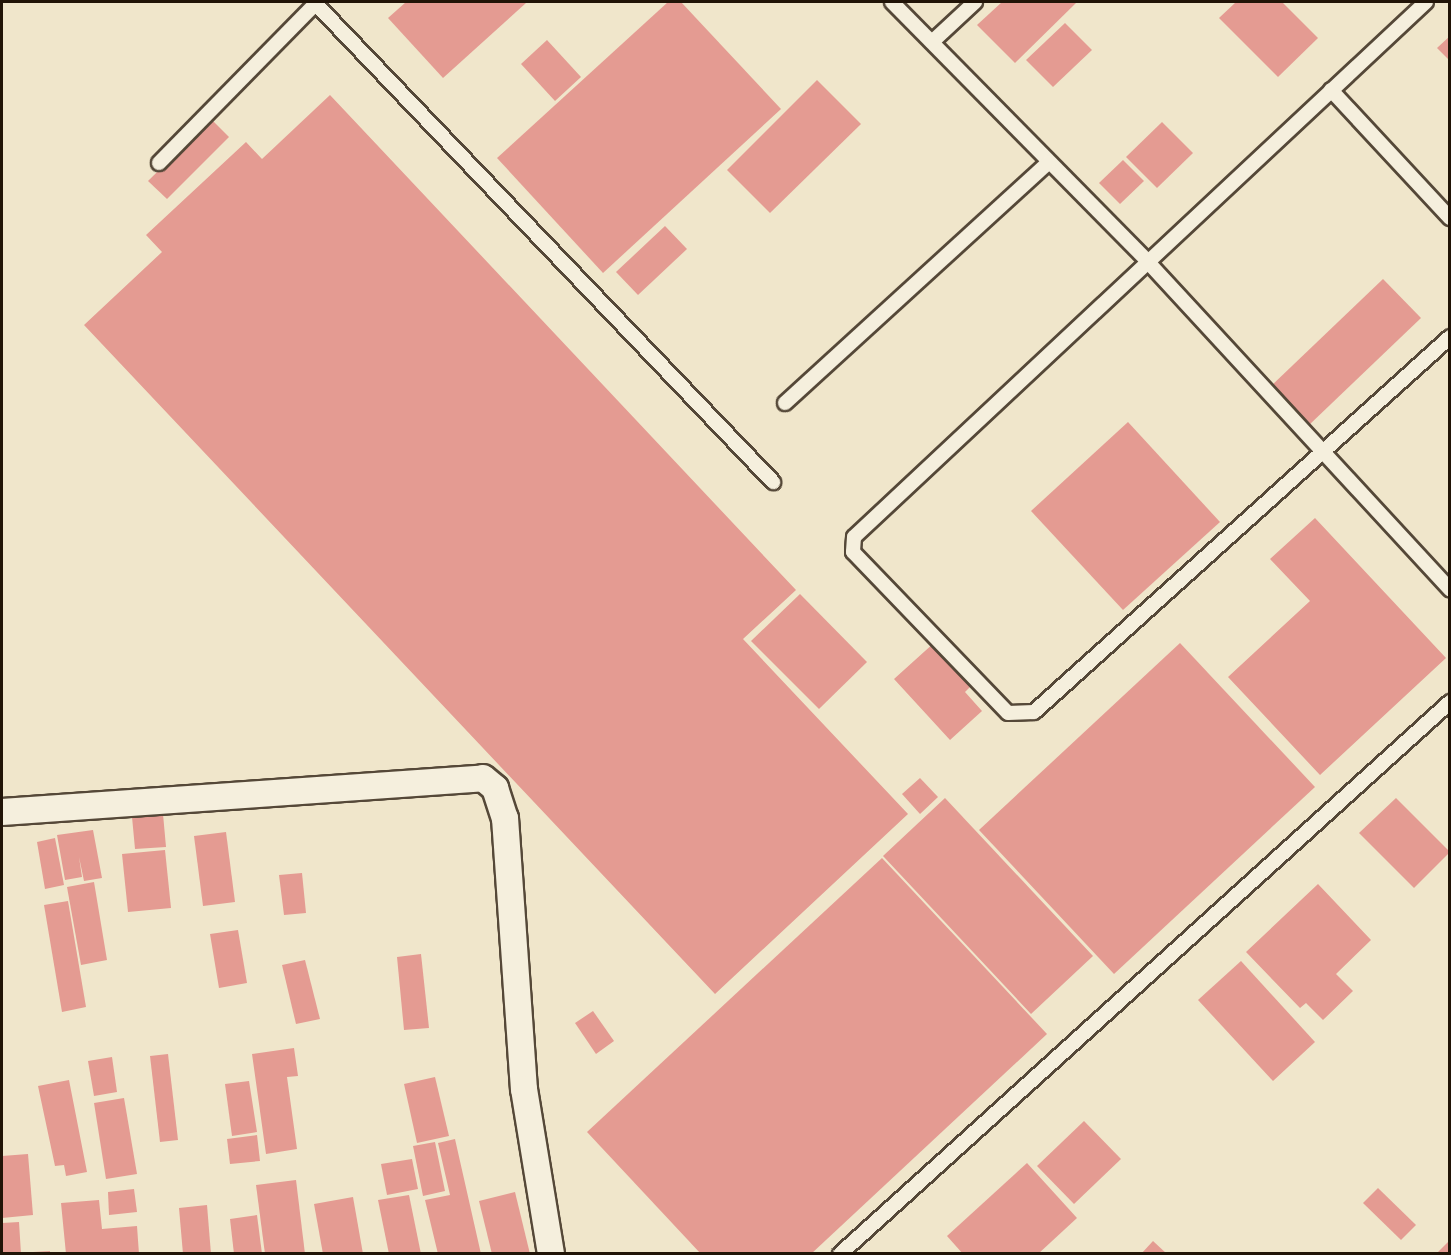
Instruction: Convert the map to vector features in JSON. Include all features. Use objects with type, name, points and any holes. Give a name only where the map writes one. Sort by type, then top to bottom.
[{"type":"street","points":[[2,812],[483,778],[495,788],[505,818],[524,1089],[551,1254]]},
{"type":"lane","points":[[159,163],[316,2],[774,482]]},
{"type":"lane","points":[[892,2],[1147,261],[1449,589]]},
{"type":"lane","points":[[932,42],[975,2]]},
{"type":"lane","points":[[1426,2],[854,537],[853,552],[1008,713],[1020,716],[1034,712],[1323,454],[1449,337]]},
{"type":"lane","points":[[1330,90],[1449,218]]},
{"type":"lane","points":[[785,403],[1048,162]]},
{"type":"lane","points":[[840,1254],[1449,702]]},
{"type":"building","points":[[406,2],[526,3],[443,78],[388,18]]},
{"type":"building","points":[[668,2],[681,2],[781,109],[603,273],[497,158]]},
{"type":"building","points":[[1002,2],[1077,2],[1015,63],[977,25]]},
{"type":"building","points":[[1236,2],[1282,2],[1318,38],[1278,77],[1219,18]]},
{"type":"building","points":[[1065,23],[1092,50],[1053,87],[1026,60]]},
{"type":"building","points":[[1450,36],[1450,61],[1437,48]]},
{"type":"building","points":[[547,40],[581,77],[555,101],[521,64]]},
{"type":"building","points":[[817,80],[861,124],[770,213],[727,170]]},
{"type":"building","points":[[330,95],[796,590],[743,639],[908,814],[715,994],[84,325],[162,252],[146,235],[246,142],[262,159]]},
{"type":"building","points":[[211,119],[229,137],[167,199],[148,181]]},
{"type":"building","points":[[1162,122],[1193,153],[1157,188],[1126,157]]},
{"type":"building","points":[[1123,160],[1144,181],[1120,204],[1099,183]]},
{"type":"building","points":[[665,226],[687,249],[638,295],[616,272]]},
{"type":"building","points":[[1383,279],[1421,318],[1308,426],[1270,387]]},
{"type":"building","points":[[1128,422],[1220,522],[1123,610],[1031,511]]},
{"type":"building","points":[[1315,518],[1446,658],[1320,775],[1228,677],[1310,601],[1270,559]]},
{"type":"building","points":[[800,594],[867,662],[819,709],[751,641]]},
{"type":"building","points":[[935,642],[973,684],[965,692],[982,711],[950,740],[894,679]]},
{"type":"building","points":[[1180,643],[1315,787],[1114,974],[979,830]]},
{"type":"building","points":[[920,778],[938,797],[920,814],[902,794]]},
{"type":"building","points":[[945,798],[1093,956],[1031,1014],[883,856]]},
{"type":"building","points":[[1396,798],[1450,852],[1414,888],[1359,833]]},
{"type":"building","points":[[163,814],[166,847],[135,849],[132,817]]},
{"type":"building","points":[[93,830],[102,878],[84,881],[79,857],[82,877],[65,880],[57,835]]},
{"type":"building","points":[[226,832],[235,902],[203,906],[194,836]]},
{"type":"building","points":[[55,838],[64,885],[45,889],[37,842]]},
{"type":"building","points":[[165,850],[171,908],[128,912],[122,854]]},
{"type":"building","points":[[882,858],[1047,1034],[811,1254],[701,1254],[587,1132]]},
{"type":"building","points":[[302,873],[306,913],[284,915],[279,875]]},
{"type":"building","points":[[94,882],[107,960],[81,965],[67,887]]},
{"type":"building","points":[[1318,884],[1371,940],[1336,974],[1353,991],[1323,1020],[1306,1003],[1300,1008],[1246,952]]},
{"type":"building","points":[[68,901],[86,1007],[62,1012],[44,905]]},
{"type":"building","points":[[238,930],[247,983],[219,988],[210,934]]},
{"type":"building","points":[[421,954],[429,1028],[404,1030],[397,957]]},
{"type":"building","points":[[305,960],[320,1019],[296,1024],[282,965]]},
{"type":"building","points":[[1241,961],[1315,1042],[1273,1081],[1198,1000]]},
{"type":"building","points":[[593,1011],[614,1041],[596,1054],[575,1023]]},
{"type":"building","points":[[294,1048],[298,1076],[287,1077],[297,1149],[266,1154],[252,1054]]},
{"type":"building","points":[[168,1054],[178,1140],[160,1142],[150,1056]]},
{"type":"building","points":[[112,1057],[117,1092],[94,1096],[88,1061]]},
{"type":"building","points":[[435,1077],[449,1136],[417,1143],[404,1084]]},
{"type":"building","points":[[69,1080],[87,1172],[66,1176],[64,1165],[55,1166],[38,1086]]},
{"type":"building","points":[[249,1081],[257,1132],[232,1136],[225,1084]]},
{"type":"building","points":[[124,1098],[137,1174],[106,1179],[94,1103]]},
{"type":"building","points":[[1084,1121],[1121,1159],[1074,1204],[1037,1166]]},
{"type":"building","points":[[257,1135],[260,1161],[230,1164],[227,1139]]},
{"type":"building","points":[[455,1139],[481,1254],[438,1254],[425,1200],[450,1195],[438,1143]]},
{"type":"building","points":[[435,1142],[445,1191],[423,1196],[413,1146]]},
{"type":"building","points":[[28,1154],[33,1215],[2,1218],[2,1156]]},
{"type":"building","points":[[412,1159],[418,1189],[387,1195],[381,1164]]},
{"type":"building","points":[[1027,1163],[1077,1218],[1038,1254],[963,1254],[947,1236]]},
{"type":"building","points":[[296,1180],[305,1254],[265,1254],[256,1185]]},
{"type":"building","points":[[1378,1188],[1416,1225],[1401,1240],[1363,1203]]},
{"type":"building","points":[[134,1189],[137,1212],[109,1215],[108,1192]]},
{"type":"building","points":[[515,1192],[530,1254],[492,1254],[479,1201]]},
{"type":"building","points":[[409,1195],[421,1254],[389,1254],[378,1200]]},
{"type":"building","points":[[353,1197],[363,1254],[323,1254],[314,1204]]},
{"type":"building","points":[[99,1200],[102,1229],[137,1226],[139,1254],[66,1254],[61,1203]]},
{"type":"building","points":[[207,1205],[211,1254],[183,1254],[179,1208]]},
{"type":"building","points":[[257,1215],[262,1254],[234,1254],[230,1219]]},
{"type":"building","points":[[19,1222],[21,1254],[2,1254],[2,1223]]},
{"type":"building","points":[[1450,1240],[1450,1254],[1436,1254]]},
{"type":"building","points":[[1153,1241],[1167,1254],[1141,1254]]},
{"type":"building","points":[[50,1251],[50,1254],[33,1254],[33,1252]]}]
